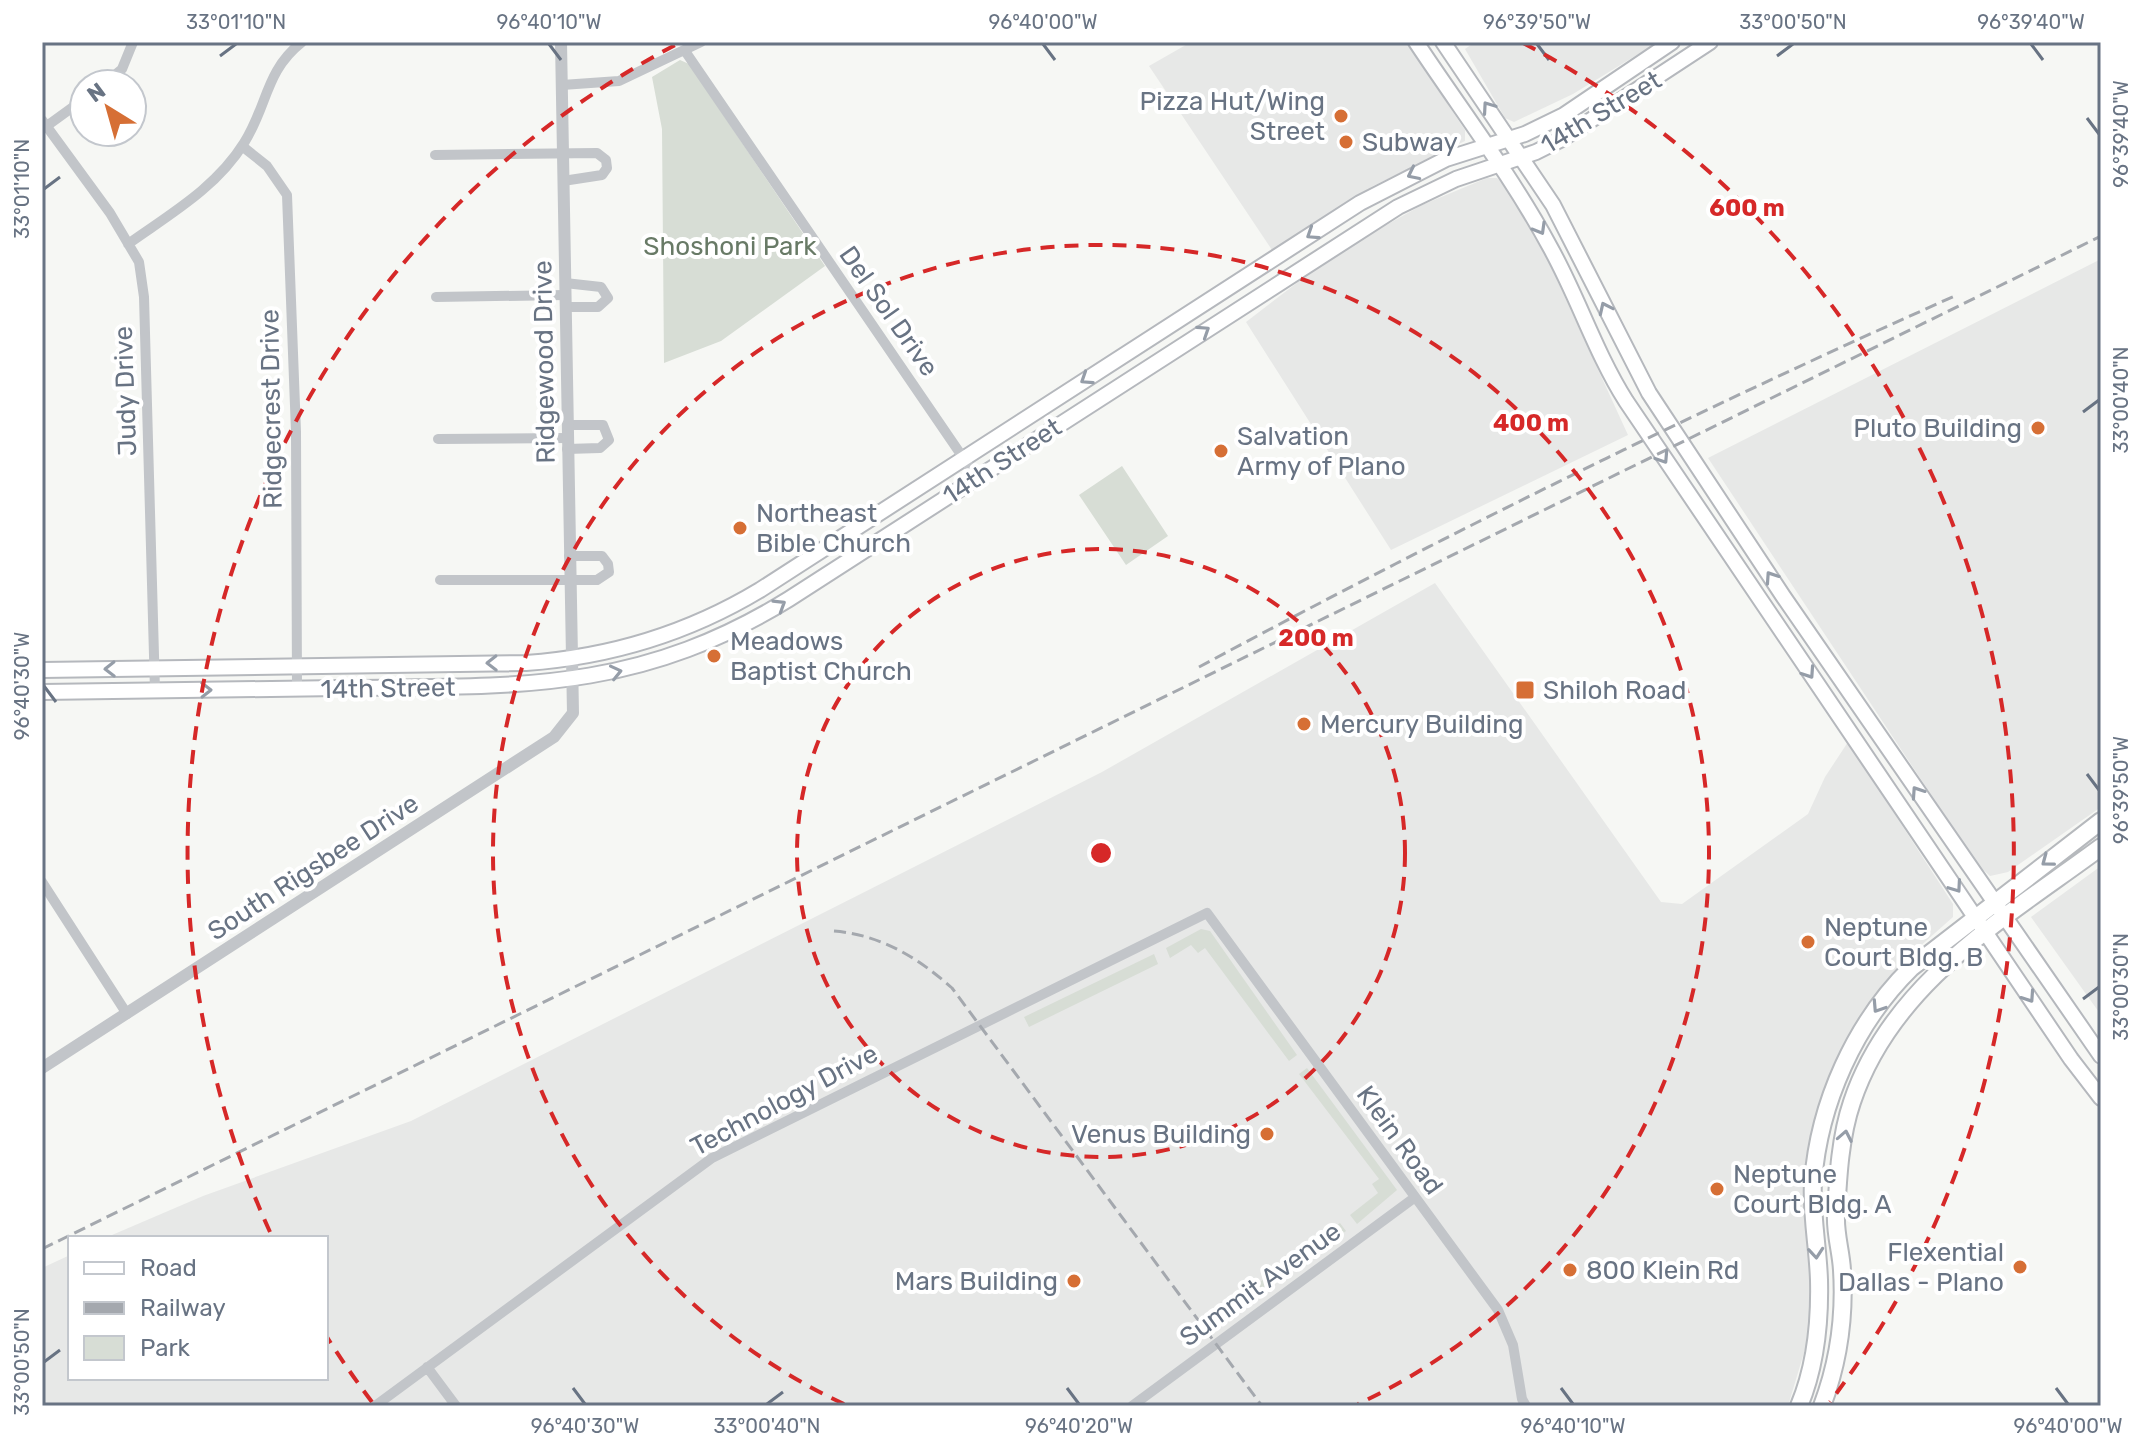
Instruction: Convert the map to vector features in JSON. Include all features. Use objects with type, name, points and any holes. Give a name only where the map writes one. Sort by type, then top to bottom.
[{"type":"main road","points":[[1416,42],[1499,163],[1553,251],[1602,359],[1684,491],[2101,1098]]},
{"type":"main road","points":[[1443,42],[1510,138],[1574,242],[1624,348],[1672,429],[1992,902],[2101,1056]]},
{"type":"main road","name":"14th Street","points":[[42,670],[570,659],[623,649],[685,629],[732,607],[1398,181],[1564,115],[1672,42]]},
{"type":"main road","name":"14th Street","points":[[42,692],[505,686],[572,681],[637,667],[693,648],[758,617],[848,561],[1398,207],[1499,163],[1522,157],[1586,126],[1710,42]]},
{"type":"main road","points":[[1287,250],[1299,269]]},
{"type":"main road","points":[[1139,344],[1153,364]]},
{"type":"main road","points":[[1602,359],[1624,348]]},
{"type":"main road","points":[[836,541],[848,561]]},
{"type":"main road","points":[[685,629],[693,648]]},
{"type":"main road","points":[[1863,753],[1882,740]]},
{"type":"main road","points":[[1799,1406],[1818,1323],[1813,1181],[1832,1095],[1850,1049],[1887,995],[1911,968],[1992,902],[2101,821]]},
{"type":"main road","points":[[1822,1406],[1839,1350],[1843,1313],[1836,1224],[1837,1181],[1851,1103],[1873,1054],[1901,1011],[1959,951],[2101,847]]},
{"type":"main road","points":[[1832,1095],[1851,1103]]},
{"type":"street","points":[[122,68],[133,42]]},
{"type":"street","points":[[128,244],[200,193],[242,146],[260,116],[276,68],[302,42]]},
{"type":"street","name":"Ridgewood Drive","points":[[561,42],[572,681]]},
{"type":"street","points":[[562,85],[619,81],[701,42]]},
{"type":"street","name":"Del Sol Drive","points":[[685,51],[977,478]]},
{"type":"street","points":[[44,125],[68,109]]},
{"type":"street","name":"Judy Drive","points":[[44,125],[110,213],[139,262],[144,297],[155,691]]},
{"type":"street","name":"Ridgecrest Drive","points":[[242,146],[267,166],[287,195],[296,432],[297,689]]},
{"type":"street","points":[[435,155],[597,153],[607,165],[602,175],[563,181]]},
{"type":"street","points":[[436,297],[565,295]]},
{"type":"street","points":[[438,439],[567,438]]},
{"type":"street","points":[[440,580],[602,579],[609,568],[602,556],[569,556]]},
{"type":"street","name":"South Rigsbee Drive","points":[[42,1068],[554,737],[573,713],[572,681]]},
{"type":"street","points":[[42,882],[127,1014]]},
{"type":"street","name":"Klein Road","points":[[1207,913],[1506,1323],[1526,1406]]},
{"type":"street","name":"Technology Drive","points":[[375,1406],[712,1158],[1207,913]]},
{"type":"street","name":"Summit Avenue","points":[[1132,1406],[1414,1198]]},
{"type":"street","points":[[427,1367],[456,1406]]},
{"type":"shaded area","points":[[1191,42],[1406,42],[1465,130],[1465,141],[1373,186],[1272,250],[1149,66]]},
{"type":"shaded area","points":[[1475,42],[1651,42],[1653,45],[1573,94],[1514,122],[1505,118],[1465,49]]},
{"type":"shaded area","points":[[1487,178],[1497,178],[1503,183],[1541,245],[1628,435],[1391,550],[1246,322],[1319,266],[1365,237],[1422,205]]},
{"type":"shaded area","points":[[2101,259],[2101,807],[2008,872],[1990,876],[1977,864],[1708,458]]},
{"type":"shaded area","points":[[1435,583],[1661,902],[1682,904],[1808,814],[1825,777],[1848,742],[1953,904],[1953,917],[1908,957],[1857,1023],[1840,1053],[1820,1106],[1811,1306],[1806,1346],[1788,1406],[42,1406],[42,1268],[68,1256],[68,1380],[328,1380],[328,1236],[110,1236],[203,1196],[411,1121],[1102,772]]},
{"type":"shaded area","points":[[2101,866],[2101,1015],[2031,917]]},
{"type":"green space","name":"Shoshoni Park","points":[[680,60],[689,64],[825,266],[721,341],[664,363],[662,129],[652,77]]},
{"type":"green space","points":[[1122,466],[1168,536],[1126,565],[1079,495]]},
{"type":"green space","points":[[1201,929],[1210,931],[1297,1055],[1289,1061],[1205,948],[1198,953],[1191,945],[1170,958],[1166,948]]},
{"type":"green space","points":[[1154,954],[1158,964],[1029,1027],[1024,1017]]},
{"type":"green space","points":[[1307,1068],[1397,1190],[1357,1224],[1350,1215],[1378,1193],[1372,1184],[1379,1179],[1299,1074]]},
{"type":"green space","points":[[1340,1223],[1346,1231],[1236,1313],[1230,1304]]},
{"type":"railway","points":[[68,1236],[2101,236]]},
{"type":"railway","points":[[1199,667],[1575,474],[1957,295]]},
{"type":"railway","points":[[834,931],[867,937],[898,949],[952,988],[1262,1406]]},
{"type":"railway","points":[[42,1249],[68,1236]]},
{"type":"place","name":"Pizza Hut/Wing Street","points":[[1341,116]]},
{"type":"place","name":"Subway","points":[[1346,142]]},
{"type":"place","name":"Pluto Building","points":[[2038,428]]},
{"type":"place","name":"Salvation Army of Plano","points":[[1221,451]]},
{"type":"place","name":"Northeast Bible Church","points":[[740,528]]},
{"type":"place","name":"Meadows Baptist Church","points":[[714,656]]},
{"type":"place","name":"Shiloh Road","points":[[1525,690]]},
{"type":"place","name":"Mercury Building","points":[[1304,724]]},
{"type":"place","name":"Neptune Court Bldg. B","points":[[1808,942]]},
{"type":"place","name":"Venus Building","points":[[1267,1134]]},
{"type":"place","name":"Neptune Court Bldg. A","points":[[1717,1189]]},
{"type":"place","name":"Flexential Dallas - Plano","points":[[2020,1267]]},
{"type":"place","name":"800 Klein Rd","points":[[1570,1270]]},
{"type":"place","name":"Mars Building","points":[[1074,1281]]}]
